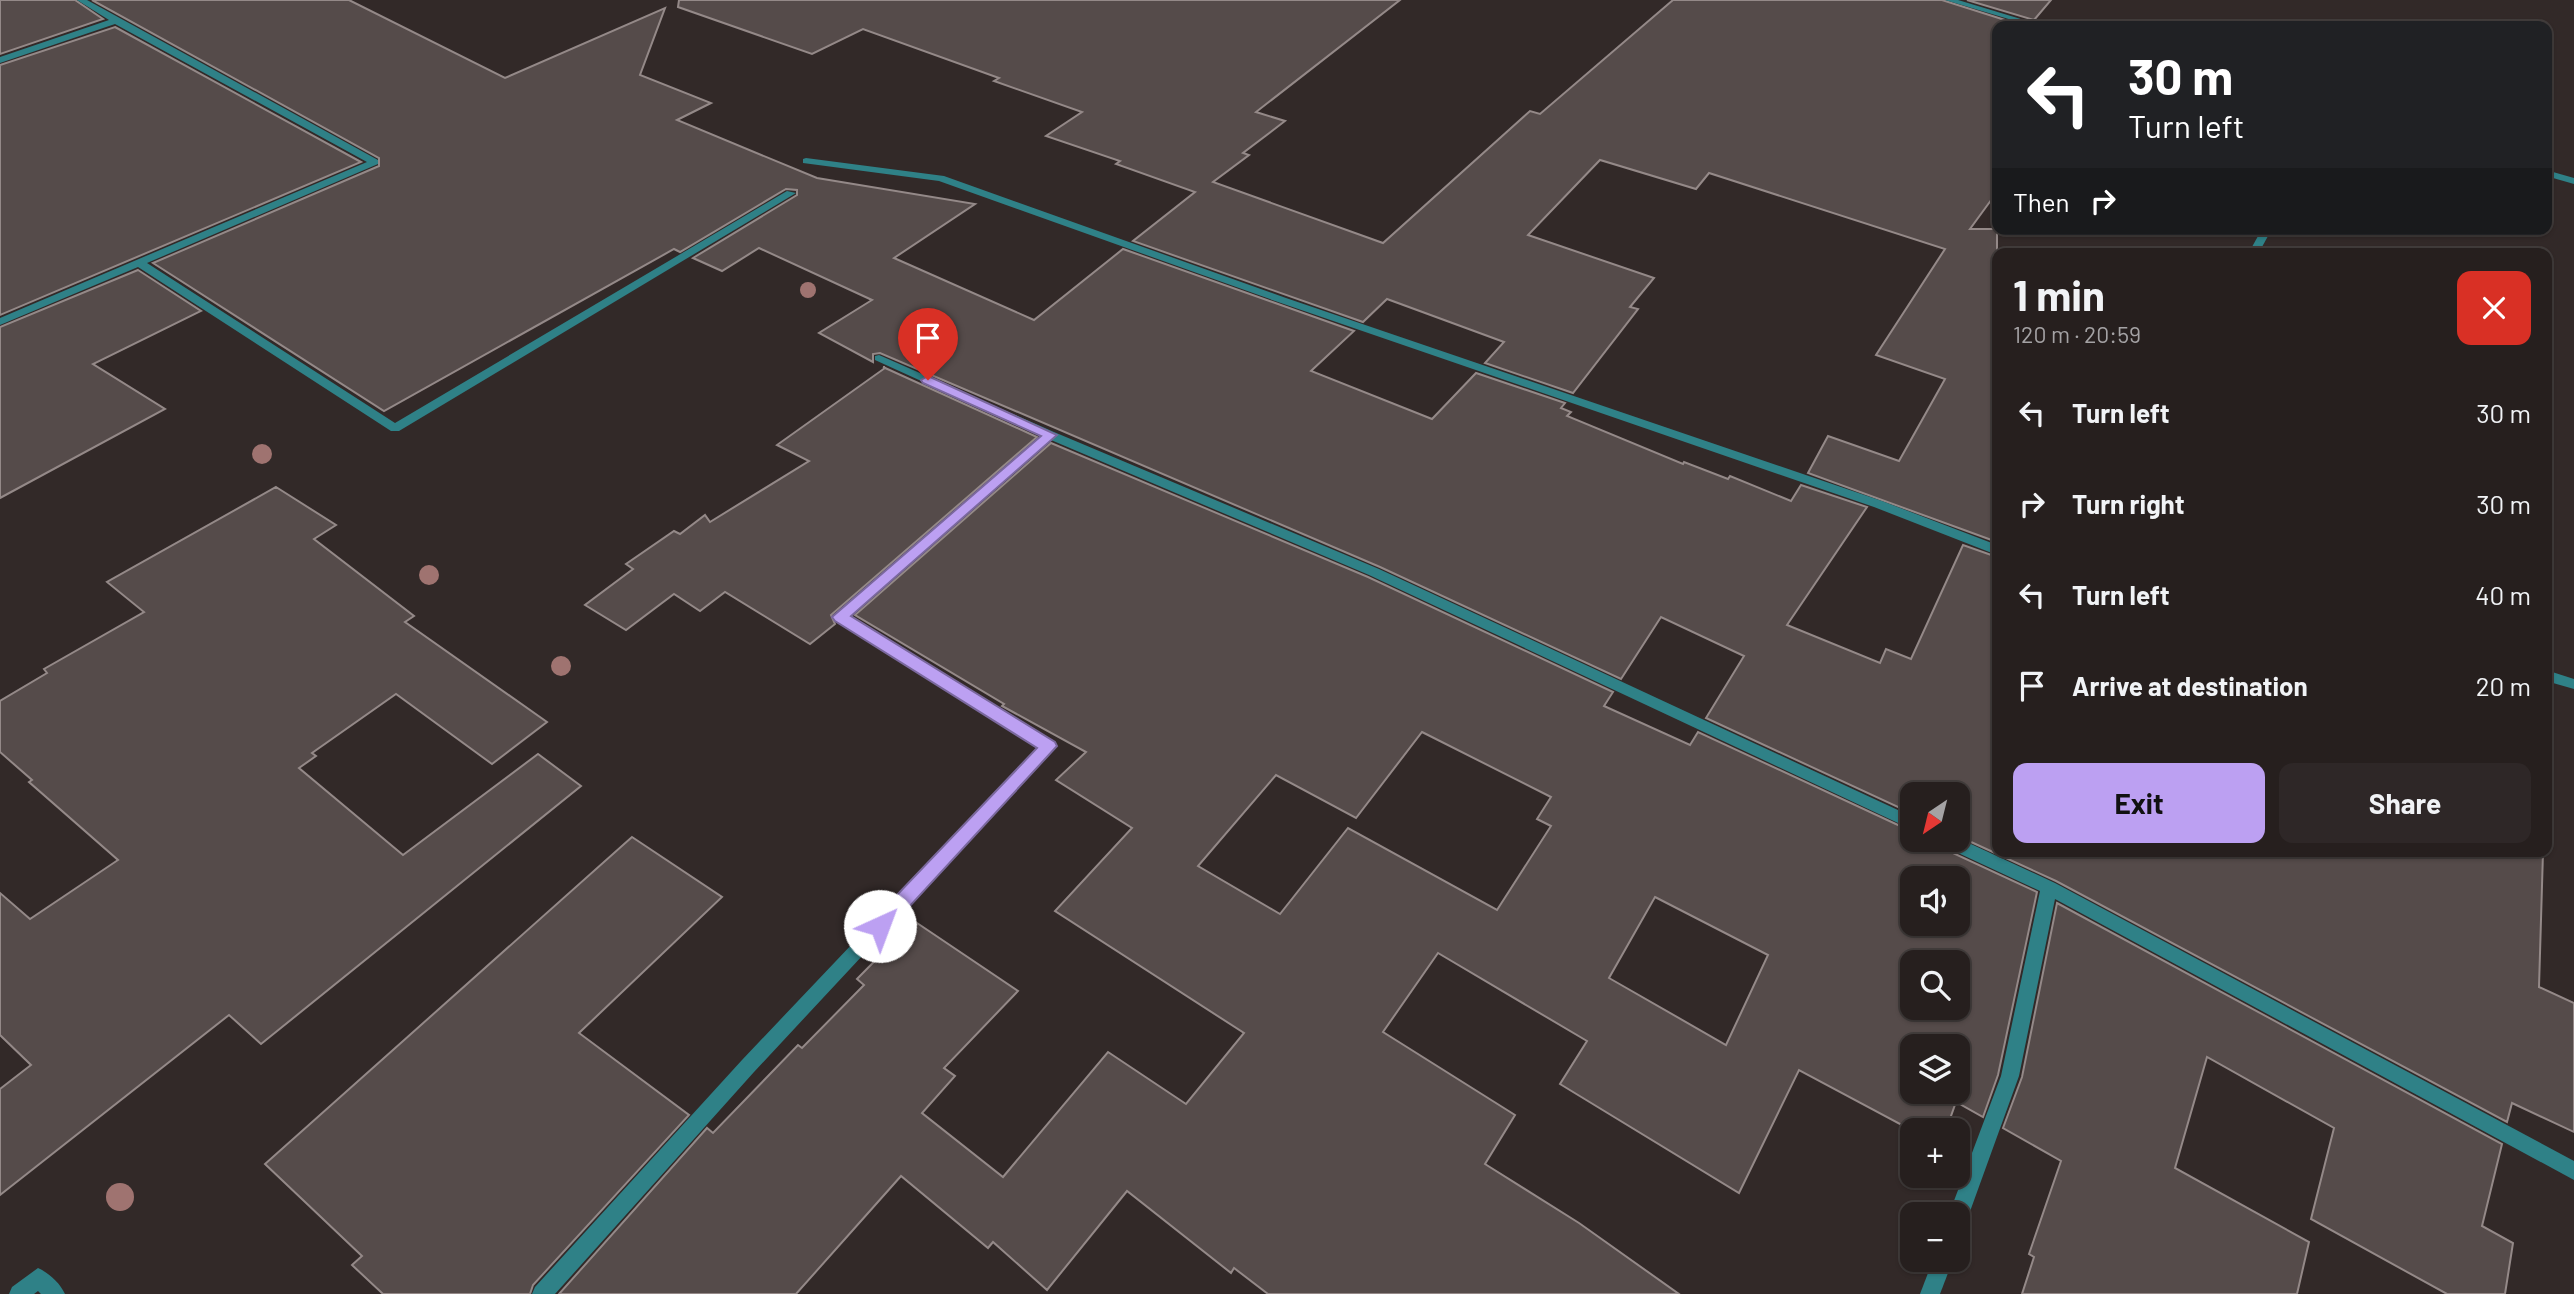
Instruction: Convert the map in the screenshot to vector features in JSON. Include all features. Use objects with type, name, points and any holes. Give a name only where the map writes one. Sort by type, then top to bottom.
[{"type":"street","points":[[0,322],[375,162],[81,0]]},
{"type":"street","points":[[1950,0],[2023,21]]},
{"type":"street","points":[[0,60],[116,21]]},
{"type":"street","points":[[806,161],[941,178],[1282,300],[1878,504],[1992,548]]},
{"type":"street","points":[[2552,175],[2574,181]]},
{"type":"street","points":[[139,263],[395,428],[791,193]]},
{"type":"street","points":[[879,358],[1050,435],[1374,572],[1900,818]]},
{"type":"street","points":[[542,1294],[748,1066],[1049,746],[840,617],[1050,435]]},
{"type":"street","points":[[2552,677],[2574,684]]},
{"type":"street","points":[[1970,851],[2049,888],[2574,1171]]},
{"type":"street","points":[[1964,1202],[2010,1076],[2049,888]]},
{"type":"street","points":[[1930,1294],[1938,1272]]},
{"type":"street","points":[[19,1294],[38,1278],[55,1294]]},
{"type":"building","points":[[0,0],[75,0],[103,19],[0,54]]},
{"type":"building","points":[[92,0],[349,0],[505,78],[665,8],[640,75],[711,103],[677,120],[817,178],[975,204],[894,258],[1034,320],[1123,249],[1354,331],[1311,371],[1432,419],[1476,373],[1565,403],[1561,408],[1571,412],[1567,416],[1683,464],[1684,462],[1728,479],[1730,476],[1791,501],[1801,485],[1867,507],[1787,625],[1880,663],[1886,649],[1911,659],[1963,545],[1992,555],[1992,852],[1970,842],[1970,782],[1900,782],[1900,808],[1706,718],[1744,656],[1661,617],[1621,679],[1380,567],[880,353],[873,354],[873,362],[819,333],[872,300],[759,248],[722,271],[693,258],[797,195],[797,190],[786,189],[680,252],[674,249],[384,411],[153,263],[379,166],[379,158]]},
{"type":"building","points":[[679,0],[1400,0],[1256,112],[1285,121],[1243,153],[1249,155],[1213,182],[1383,243],[1530,111],[1540,114],[1673,0],[1942,0],[2008,21],[1992,21],[1992,199],[1970,229],[1992,229],[1992,235],[1997,235],[1997,248],[1992,248],[1992,540],[1808,473],[1828,436],[1899,461],[1945,379],[1876,355],[1945,249],[1709,173],[1696,189],[1600,160],[1528,235],[1654,278],[1630,307],[1638,309],[1573,393],[1485,363],[1504,342],[1387,299],[1363,322],[1133,241],[1195,192],[1116,164],[1120,161],[1046,136],[1082,112],[994,81],[999,78],[863,29],[812,54],[678,7]]},
{"type":"building","points":[[1967,0],[2051,0],[2034,20]]},
{"type":"building","points":[[115,27],[361,162],[0,315],[0,65]]},
{"type":"building","points":[[138,270],[201,311],[93,364],[165,409],[0,498],[0,327]]},
{"type":"building","points":[[883,367],[1037,437],[831,615],[835,624],[810,644],[725,592],[700,611],[674,594],[626,630],[585,605],[633,569],[626,564],[674,531],[680,534],[705,515],[710,522],[809,461],[777,445],[885,368]]},
{"type":"building","points":[[1051,443],[1368,577],[1613,692],[1604,706],[1690,745],[1698,732],[1900,826],[1900,852],[1951,852],[2037,892],[1998,1075],[1983,1117],[1960,1104],[1970,1104],[1970,1034],[1900,1034],[1900,1104],[1955,1104],[1950,1118],[1900,1118],[1900,1124],[1799,1070],[1739,1193],[1560,1084],[1587,1041],[1438,953],[1383,1032],[1515,1115],[1485,1164],[1579,1223],[1679,1294],[1268,1294],[1234,1268],[1231,1273],[1127,1191],[1047,1290],[993,1242],[988,1248],[901,1176],[796,1294],[559,1294],[707,1128],[713,1133],[798,1045],[802,1048],[864,985],[857,979],[914,921],[1018,991],[944,1068],[955,1076],[922,1113],[1003,1177],[1108,1052],[1186,1104],[1244,1033],[1055,911],[1132,828],[1056,780],[1086,752],[1002,706],[1004,704],[855,615]],"holes":[[[1422,732],[1551,797],[1537,819],[1551,826],[1497,910],[1348,828],[1280,914],[1198,866],[1276,775],[1356,818]],[[1655,897],[1768,955],[1726,1045],[1609,978]]]},
{"type":"building","points":[[276,487],[336,525],[314,539],[414,616],[405,622],[547,722],[492,764],[396,694],[312,753],[316,756],[299,768],[403,855],[538,754],[581,786],[261,1044],[229,1015],[0,1195],[0,1089],[31,1065],[0,1035],[0,893],[30,919],[118,860],[29,782],[32,780],[0,752],[0,701],[47,673],[44,669],[144,612],[107,582]]},
{"type":"building","points":[[632,837],[722,897],[579,1033],[689,1115],[533,1285],[530,1294],[383,1294],[352,1265],[362,1256],[265,1164]]},
{"type":"building","points":[[2004,857],[2543,857],[2539,987],[2574,1003],[2574,1132],[2512,1103],[2507,1122],[2056,881]]},
{"type":"building","points":[[2057,903],[2502,1144],[2482,1226],[2513,1243],[2505,1294],[2447,1294],[2311,1219],[2334,1128],[2207,1057],[2175,1168],[2309,1242],[2297,1294],[2022,1294],[2034,1257],[2029,1254],[2061,1161],[2003,1128],[2022,1077]]},
{"type":"route","points":[[880,926],[1049,746],[840,617],[1050,435],[928,380]]}]
